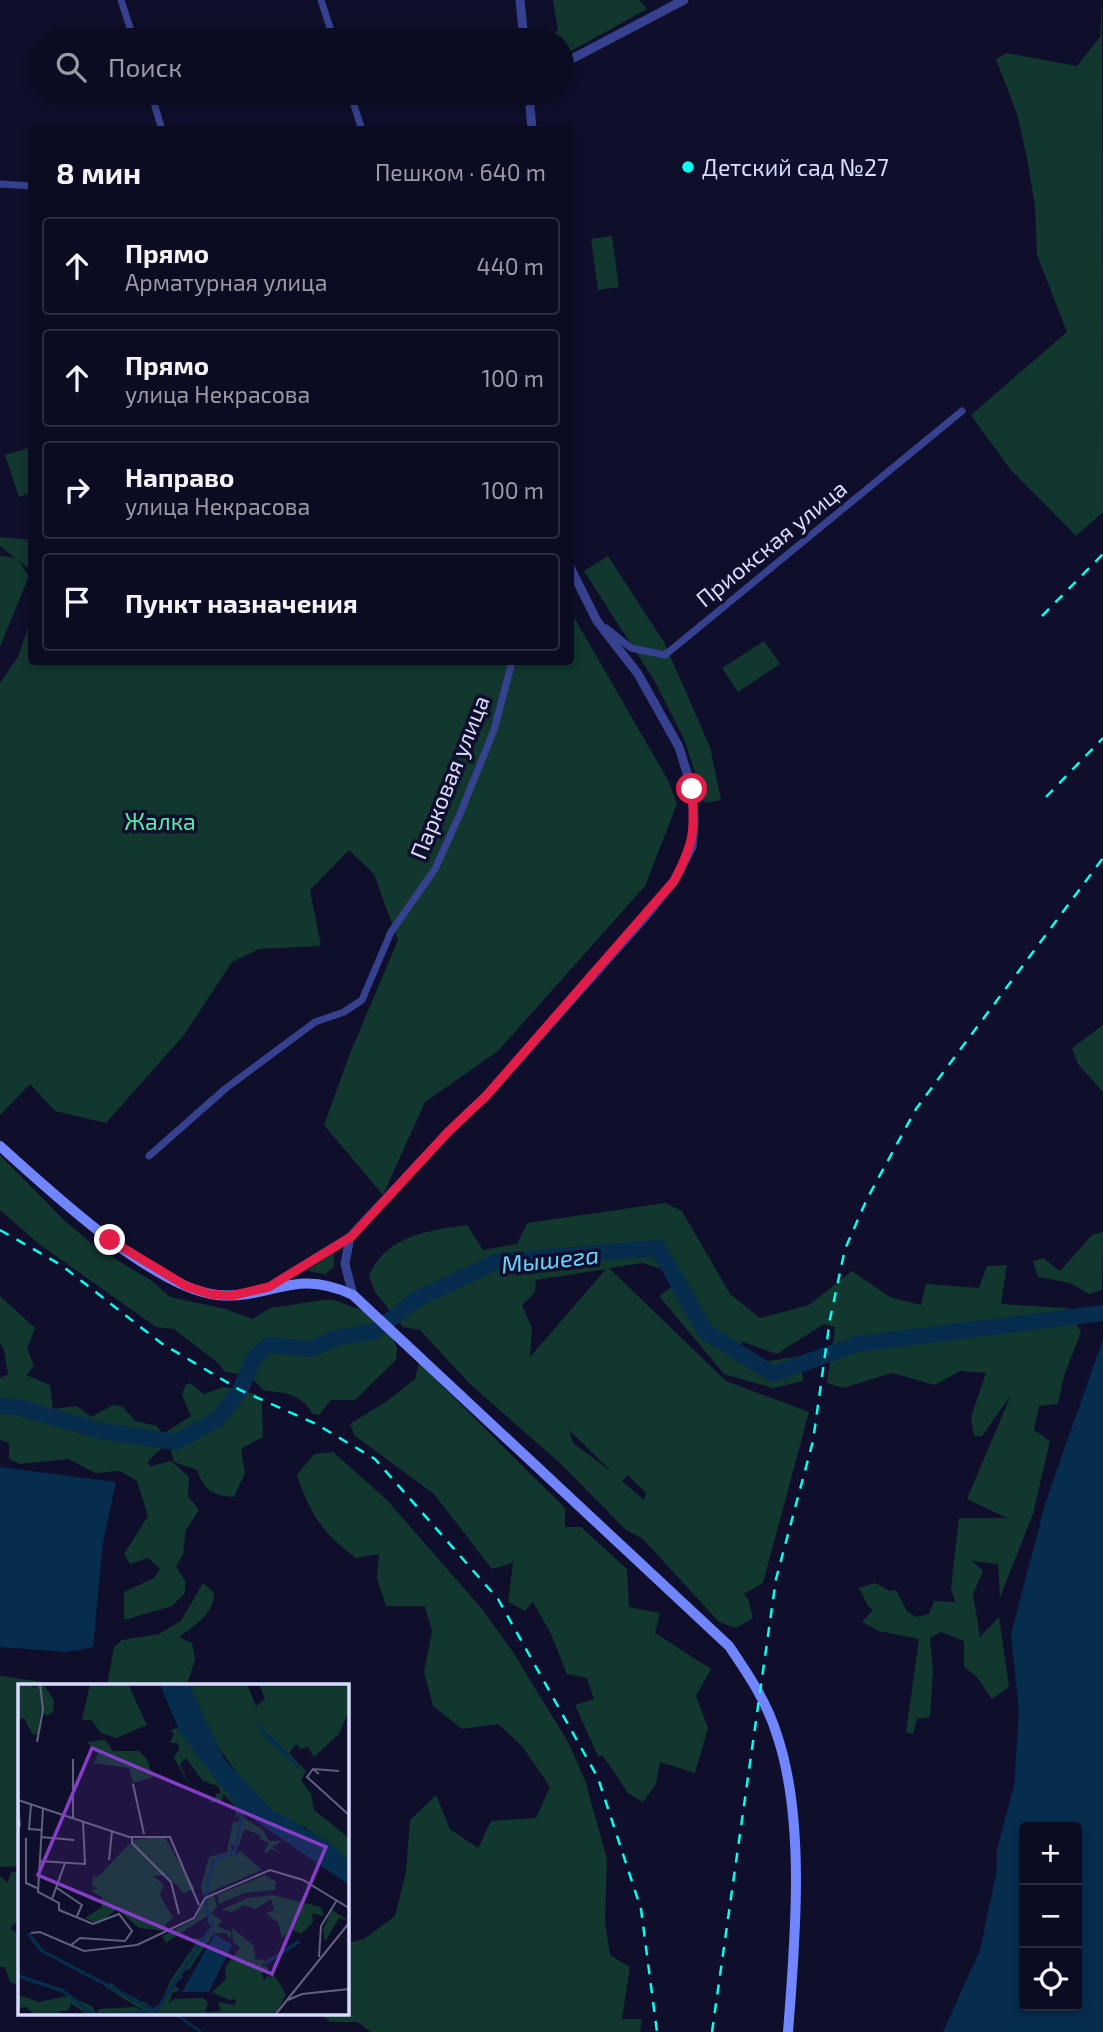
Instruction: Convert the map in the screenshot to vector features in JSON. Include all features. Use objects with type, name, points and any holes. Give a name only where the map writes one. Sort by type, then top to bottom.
[{"type":"main road","points":[[0,1146],[92,1226],[173,1280],[197,1291],[220,1295],[315,1283],[353,1294],[729,1646],[761,1694],[783,1754],[796,1862],[788,2032]]},
{"type":"street","points":[[121,0],[130,28]]},
{"type":"street","points":[[321,0],[330,28]]},
{"type":"street","points":[[520,0],[523,28]]},
{"type":"street","points":[[574,58],[684,0]]},
{"type":"street","points":[[155,105],[161,126]]},
{"type":"street","points":[[354,105],[361,126]]},
{"type":"street","points":[[530,105],[532,126]]},
{"type":"street","points":[[0,184],[28,186]]},
{"type":"street","name":"Приокская улица","points":[[597,621],[631,648],[665,655],[962,411]]},
{"type":"street","points":[[269,1287],[351,1237],[448,1132],[486,1096],[646,916],[674,881],[692,847],[692,789],[679,747],[638,674],[597,621],[574,577]]},
{"type":"street","name":"Парковая улица","points":[[149,1156],[225,1088],[315,1022],[344,1012],[362,1000],[391,932],[435,869],[460,814],[494,730],[511,665]]},
{"type":"street","points":[[351,1237],[345,1264],[353,1294]]},
{"type":"green space","points":[[553,0],[639,0],[647,9],[574,49],[574,28],[558,28]]},
{"type":"green space","points":[[1102,0],[1103,512],[1076,536],[1010,469],[971,415],[1067,332],[1037,255],[1035,206],[1027,158],[1017,114],[996,59],[1006,53],[1077,66],[1100,37]]},
{"type":"green space","points":[[612,236],[619,287],[598,290],[591,239]]},
{"type":"green space","points":[[28,448],[28,494],[19,497],[5,455]]},
{"type":"green space","points":[[0,537],[28,540],[28,568],[19,561],[28,578],[0,647],[0,556],[15,558],[0,546]]},
{"type":"green space","points":[[608,556],[664,642],[710,747],[721,800],[705,803],[684,739],[654,680],[584,571]]},
{"type":"green space","name":"Жалка","points":[[574,617],[669,782],[677,804],[645,886],[498,1051],[425,1102],[383,1195],[324,1125],[349,1056],[398,940],[374,874],[349,850],[310,890],[321,946],[259,949],[232,962],[184,1035],[106,1123],[55,1111],[30,1084],[0,1115],[0,683],[18,657],[28,627],[28,665],[574,665]]},
{"type":"green space","points":[[764,641],[780,664],[738,692],[722,668]]},
{"type":"green space","points":[[1103,1025],[1103,1092],[1078,1064],[1072,1048]]},
{"type":"green space","points":[[0,1155],[65,1221],[97,1248],[152,1281],[170,1297],[226,1309],[253,1319],[270,1308],[334,1300],[367,1312],[392,1337],[397,1348],[396,1360],[355,1400],[331,1400],[319,1415],[313,1414],[303,1402],[292,1395],[264,1391],[249,1375],[225,1372],[218,1363],[174,1329],[156,1327],[39,1244],[0,1210]]},
{"type":"green space","points":[[665,1203],[682,1211],[730,1294],[760,1318],[809,1305],[852,1271],[890,1297],[921,1305],[926,1284],[979,1288],[987,1266],[1007,1265],[1001,1304],[1067,1308],[1081,1332],[1064,1376],[1058,1404],[1039,1406],[1034,1430],[1050,1441],[1033,1514],[1000,1597],[998,1564],[972,1561],[983,1571],[973,1594],[980,1637],[999,1617],[1009,1687],[992,1699],[976,1676],[964,1667],[964,1641],[941,1632],[930,1638],[933,1673],[930,1717],[917,1719],[913,1734],[906,1732],[919,1639],[879,1631],[862,1622],[873,1610],[859,1588],[875,1583],[890,1591],[896,1590],[907,1611],[916,1617],[929,1614],[934,1601],[955,1602],[951,1588],[959,1518],[1007,1518],[967,1499],[1011,1395],[982,1436],[974,1436],[971,1417],[986,1373],[960,1371],[935,1385],[892,1373],[843,1388],[827,1383],[835,1327],[824,1324],[777,1354],[743,1342],[735,1350],[762,1362],[800,1356],[803,1381],[773,1388],[724,1374],[659,1296],[685,1277],[643,1263],[609,1268],[726,1381],[809,1412],[763,1583],[744,1594],[753,1618],[736,1628],[719,1622],[643,1539],[626,1530],[561,1464],[470,1384],[420,1330],[403,1327],[375,1292],[369,1275],[377,1262],[387,1251],[410,1237],[467,1225],[483,1250],[517,1244],[527,1223]],"holes":[[[606,1269],[531,1356],[530,1356],[532,1328],[522,1305],[535,1292],[536,1280]],[[569,1430],[612,1472],[573,1443]],[[628,1475],[646,1493],[644,1500],[622,1481]]]},
{"type":"green space","points":[[1103,1232],[1102,1290],[1089,1294],[1070,1283],[1038,1277],[1033,1261],[1043,1258],[1060,1271],[1092,1235]]},
{"type":"green space","points":[[334,1252],[334,1267],[325,1274],[307,1271]]},
{"type":"green space","points":[[0,1296],[35,1328],[27,1349],[34,1366],[26,1375],[50,1385],[53,1409],[77,1406],[91,1417],[113,1405],[123,1407],[135,1421],[157,1426],[164,1436],[161,1449],[147,1462],[151,1466],[171,1461],[189,1477],[188,1496],[199,1510],[186,1530],[183,1555],[176,1566],[185,1581],[185,1593],[172,1606],[124,1620],[124,1592],[154,1578],[160,1569],[148,1558],[130,1564],[124,1554],[148,1516],[137,1481],[120,1471],[95,1473],[68,1459],[20,1464],[9,1459],[9,1443],[0,1440],[0,1378],[8,1374],[4,1350],[0,1343]]},
{"type":"green space","points":[[419,1363],[565,1508],[565,1527],[581,1527],[627,1569],[629,1607],[660,1613],[655,1633],[711,1669],[696,1696],[708,1728],[695,1773],[660,1762],[656,1784],[643,1802],[628,1793],[603,1756],[598,1756],[575,1705],[594,1699],[587,1678],[567,1674],[551,1634],[533,1602],[525,1611],[508,1602],[513,1563],[492,1569],[434,1494],[355,1436],[350,1424],[387,1401],[415,1379]]},
{"type":"green space","points":[[190,1383],[204,1394],[224,1387],[256,1394],[262,1404],[263,1437],[241,1449],[245,1473],[234,1497],[210,1491],[197,1470],[174,1462],[166,1432],[191,1416],[182,1395],[185,1385]]},
{"type":"green space","points":[[333,1452],[387,1500],[482,1609],[513,1652],[568,1742],[585,1780],[607,1859],[605,1921],[610,1955],[630,1967],[622,2019],[642,2019],[640,2032],[371,2032],[357,2022],[330,2022],[321,2014],[348,2014],[348,1943],[364,1939],[395,1916],[406,1872],[410,1820],[436,1795],[450,1829],[478,1848],[491,1821],[536,1818],[550,1787],[522,1746],[498,1724],[462,1729],[433,1706],[424,1672],[432,1631],[425,1606],[386,1606],[377,1578],[379,1554],[356,1558],[319,1522],[297,1475],[314,1454]]},
{"type":"green space","points":[[203,1583],[214,1593],[211,1607],[202,1619],[179,1637],[192,1643],[195,1659],[187,1684],[107,1684],[114,1647],[122,1640],[159,1634],[181,1621]]},
{"type":"green space","points":[[0,1676],[59,1684],[18,1684],[18,1866],[0,1867]]},
{"type":"green space","points":[[11,1872],[18,1872],[18,1921],[10,1928],[18,1934],[18,1986],[10,1982],[5,1967],[0,1967],[0,1876],[8,1883]]},
{"type":"water","points":[[1103,1339],[1103,2032],[943,2032],[980,1950],[997,1870],[997,1849],[1014,1786],[1019,1711],[1011,1634],[1046,1501]]},
{"type":"water","points":[[0,1467],[116,1482],[103,1542],[93,1647],[67,1652],[0,1647]]},
{"type":"waterway","name":"Мышега","points":[[0,1406],[17,1407],[102,1431],[175,1442],[218,1419],[240,1390],[254,1358],[269,1345],[310,1349],[336,1338],[375,1331],[417,1299],[498,1261],[658,1248],[706,1332],[773,1374],[857,1344],[1103,1313]]},
{"type":"waterway","points":[[175,2014],[201,2032]]},
{"type":"railway","points":[[1042,616],[1103,554]]},
{"type":"railway","points":[[1046,797],[1103,738]]},
{"type":"railway","points":[[712,2032],[776,1579],[813,1441],[830,1319],[845,1249],[867,1199],[916,1109],[1103,858]]},
{"type":"railway","points":[[0,1230],[61,1265],[161,1343],[240,1390],[316,1424],[375,1459],[498,1599],[598,1778],[641,1909],[657,2032]]},
{"type":"place","name":"Детский сад №27","points":[[688,167]]},
{"type":"route","points":[[110,1240],[173,1280],[197,1291],[230,1296],[269,1287],[351,1237],[448,1132],[486,1096],[674,881],[692,847],[692,789]]}]
